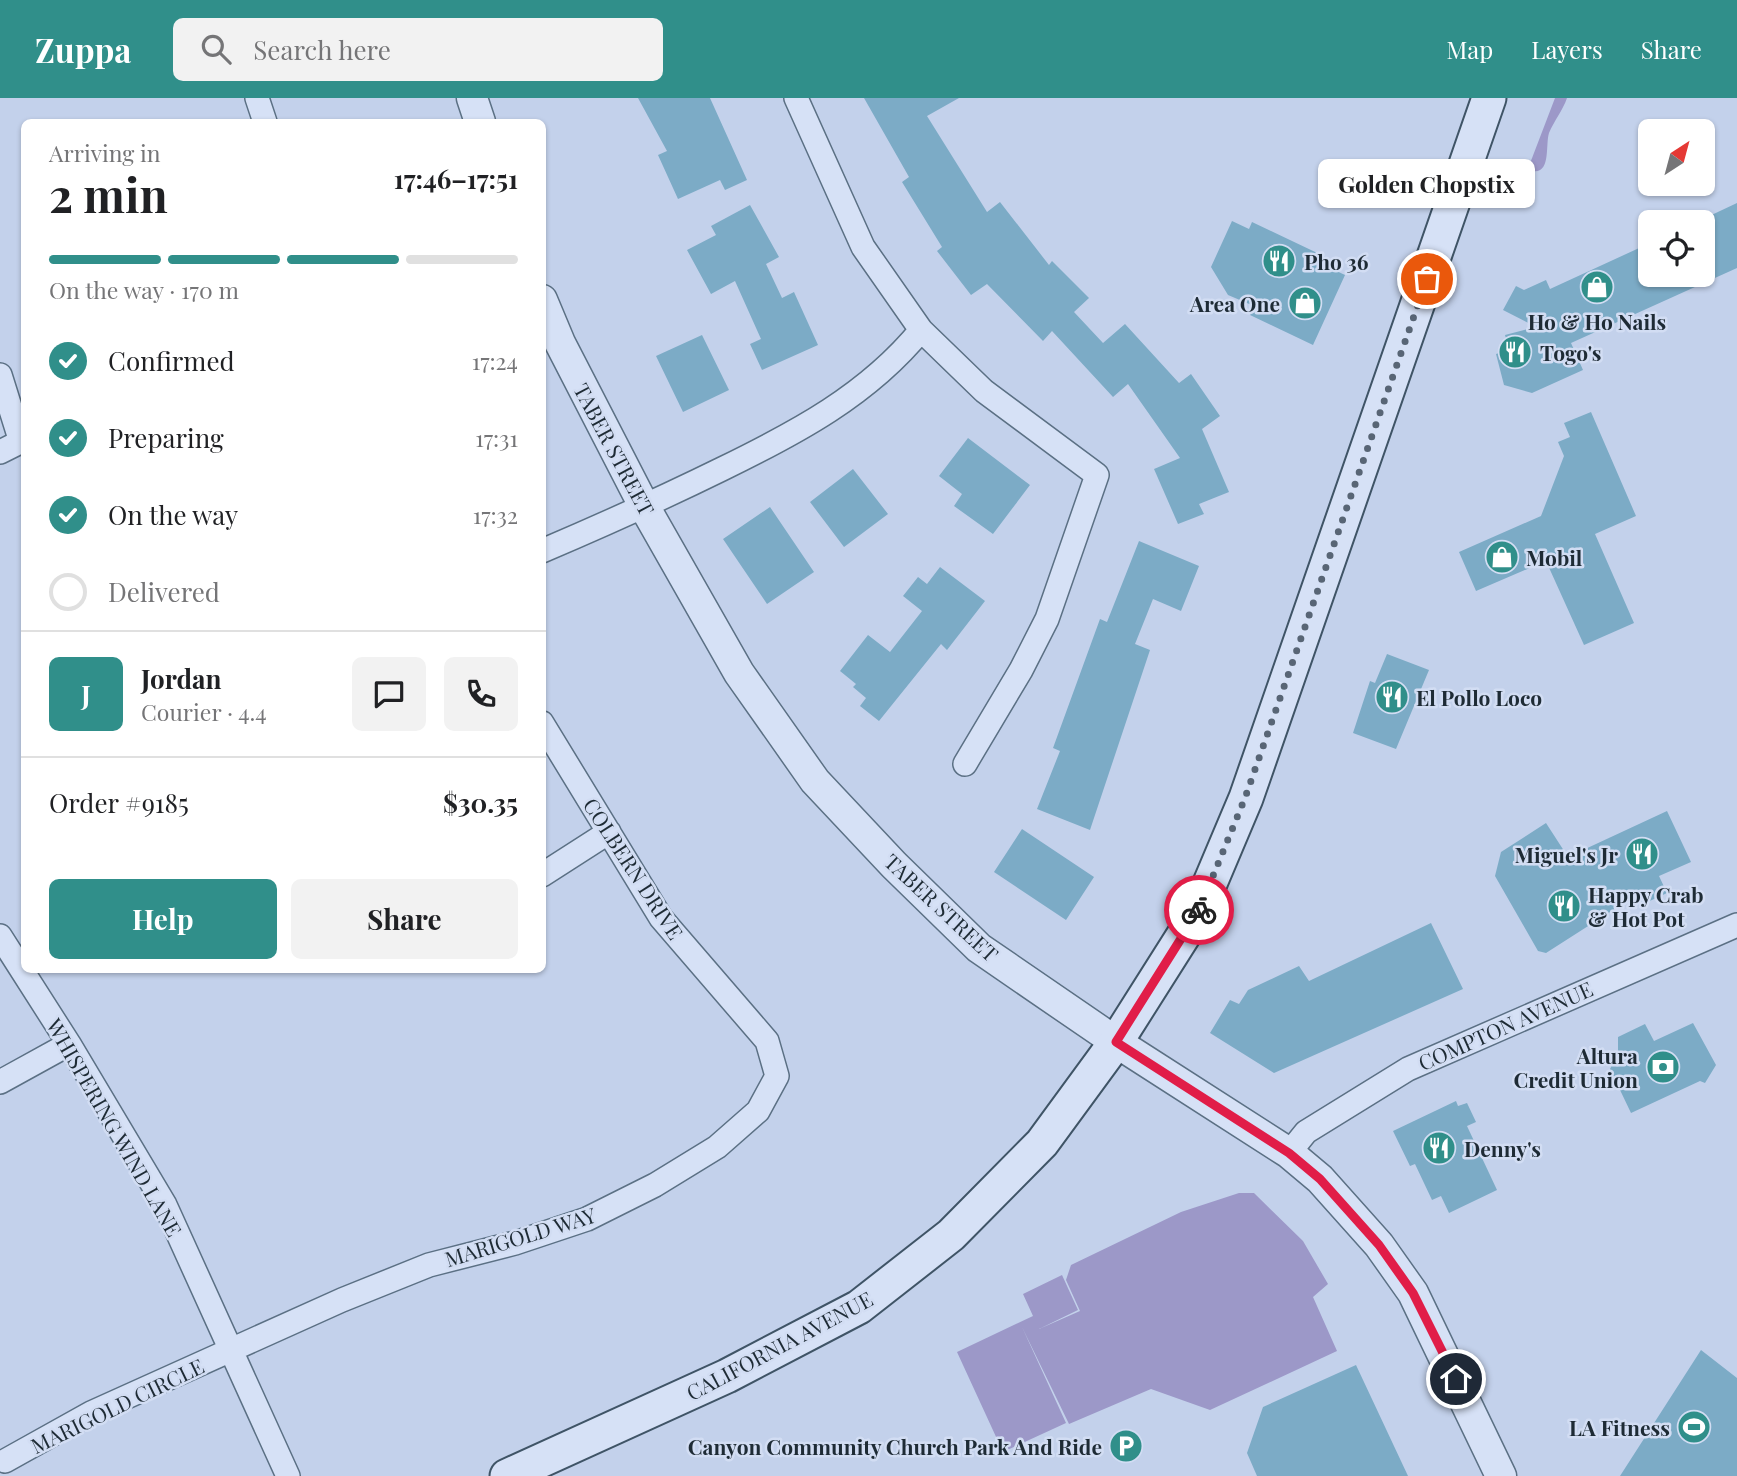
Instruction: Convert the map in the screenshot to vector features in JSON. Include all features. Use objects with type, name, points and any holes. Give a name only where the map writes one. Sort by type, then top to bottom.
[{"type":"main road","name":"CALIFORNIA AVENUE","points":[[507,1476],[727,1376],[859,1307],[951,1235],[1042,1143],[1116,1042],[1197,914],[1245,798],[1489,98]]},
{"type":"street","points":[[257,98],[264,119]]},
{"type":"street","points":[[472,98],[479,119]]},
{"type":"street","points":[[796,98],[863,247],[921,330],[984,391],[1097,475],[1047,619],[1021,670],[965,764]]},
{"type":"street","name":"TABER STREET","points":[[546,309],[644,506],[739,673],[815,781],[894,865],[979,948],[1116,1042],[1289,1153],[1320,1179],[1379,1245],[1413,1293],[1501,1476]]},
{"type":"street","points":[[546,549],[782,440],[840,405],[901,355],[921,330]]},
{"type":"street","points":[[0,375],[21,435]]},
{"type":"street","points":[[0,452],[21,442]]},
{"type":"street","name":"COLBERN DRIVE","points":[[546,730],[661,918],[767,1041],[777,1076]]},
{"type":"street","points":[[546,872],[609,832]]},
{"type":"street","name":"COMPTON AVENUE","points":[[1289,1153],[1306,1132],[1408,1069],[1737,925]]},
{"type":"street","name":"WHISPERING WIND LANE","points":[[0,936],[21,969]]},
{"type":"street","name":"WHISPERING WIND LANE","points":[[24,973],[165,1205],[288,1476]]},
{"type":"street","points":[[0,1082],[69,1044]]},
{"type":"street","name":"MARIGOLD WAY","points":[[231,1350],[429,1265],[515,1243],[598,1213],[655,1185],[717,1147],[758,1111],[777,1076]]},
{"type":"street","name":"MARIGOLD CIRCLE","points":[[5,1461],[91,1413],[231,1350]]},
{"type":"shaded area","points":[[1555,98],[1567,98],[1549,133],[1544,165],[1536,171],[1529,170],[1529,166]]},
{"type":"shaded area","points":[[1239,1193],[1254,1193],[1303,1241],[1328,1284],[1313,1297],[1337,1351],[1210,1410],[1151,1389],[1069,1424],[1022,1327],[1066,1423],[1003,1452],[957,1352],[1033,1316],[1023,1294],[1062,1275],[1078,1310],[1039,1329],[1080,1311],[1066,1280],[1071,1265],[1181,1212]]},
{"type":"building","points":[[638,98],[710,98],[747,180],[725,190],[720,180],[678,199],[658,155],[667,151]]},
{"type":"building","points":[[864,98],[959,98],[927,116],[987,212],[1000,202],[1049,265],[1052,261],[1089,298],[1074,312],[1103,343],[1125,324],[1179,383],[1191,374],[1220,416],[1202,429],[1229,492],[1199,504],[1204,514],[1178,524],[1154,469],[1180,458],[1128,384],[1113,397],[1052,331],[1043,341],[987,284],[971,295],[937,251],[942,247],[902,182],[909,177]]},
{"type":"building","points":[[1737,203],[1737,268],[1715,278],[1715,213]]},
{"type":"building","points":[[750,205],[779,257],[766,264],[782,298],[794,292],[818,345],[762,370],[750,344],[761,339],[735,281],[711,294],[687,250],[716,235],[711,226]]},
{"type":"building","points":[[1232,221],[1249,229],[1252,222],[1332,260],[1328,267],[1345,275],[1313,345],[1250,315],[1254,306],[1228,295],[1211,267]]},
{"type":"building","points":[[1638,249],[1638,287],[1695,287],[1571,343],[1583,370],[1532,393],[1504,385],[1496,354],[1509,350],[1505,335],[1536,327],[1503,310],[1516,286],[1524,290],[1546,280],[1550,289]]},
{"type":"building","points":[[702,335],[729,390],[683,412],[656,356]]},
{"type":"building","points":[[1591,412],[1636,516],[1595,534],[1634,623],[1584,645],[1546,561],[1476,591],[1459,552],[1541,516],[1564,456],[1558,442],[1570,437],[1564,423]]},
{"type":"building","points":[[968,438],[1030,485],[993,534],[954,506],[962,494],[939,476]]},
{"type":"building","points":[[853,469],[888,514],[844,547],[810,502]]},
{"type":"building","points":[[770,507],[814,572],[767,604],[723,539]]},
{"type":"building","points":[[1139,541],[1199,566],[1181,611],[1153,599],[1135,644],[1150,650],[1090,830],[1037,809],[1060,751],[1053,748],[1100,619],[1107,622]]},
{"type":"building","points":[[940,567],[985,601],[947,650],[941,644],[879,721],[860,706],[866,698],[853,687],[856,684],[840,671],[868,635],[890,652],[922,611],[903,596],[918,577],[927,584]]},
{"type":"building","name":"El Pollo Loco","points":[[1387,654],[1429,670],[1396,749],[1353,733],[1370,681],[1375,683]]},
{"type":"building","points":[[1667,811],[1691,862],[1659,876],[1667,893],[1639,906],[1635,896],[1546,953],[1538,951],[1495,876],[1501,852],[1546,823],[1568,857]]},
{"type":"building","points":[[1022,829],[1094,877],[1066,920],[994,872]]},
{"type":"building","points":[[1431,923],[1463,989],[1274,1073],[1210,1033],[1230,1000],[1239,1004],[1248,990],[1299,966],[1309,981]]},
{"type":"building","name":"Altura Credit Union","points":[[1693,1023],[1716,1065],[1705,1083],[1700,1081],[1631,1113],[1610,1069],[1618,1054],[1618,1037],[1645,1024],[1654,1041]]},
{"type":"building","name":"Denny's","points":[[1456,1101],[1458,1106],[1467,1103],[1476,1122],[1467,1126],[1497,1190],[1449,1213],[1441,1196],[1432,1200],[1415,1164],[1410,1166],[1393,1131]]},
{"type":"building","name":"LA Fitness","points":[[1701,1350],[1737,1378],[1737,1476],[1620,1476]]},
{"type":"building","points":[[1356,1365],[1408,1476],[1257,1476],[1247,1453],[1263,1407]]},
{"type":"way so far","points":[[1199,910],[1245,798],[1427,279]]},
{"type":"place","name":"Pho 36","points":[[1279,261]]},
{"type":"place","name":"Golden Chopstix","points":[[1427,279]]},
{"type":"place","name":"Ho & Ho Nails","points":[[1597,287]]},
{"type":"place","name":"Area One","points":[[1305,303]]},
{"type":"place","name":"Togo's","points":[[1515,352]]},
{"type":"place","name":"Mobil","points":[[1502,557]]},
{"type":"place","name":"El Pollo Loco","points":[[1392,697]]},
{"type":"place","name":"Miguel's Jr","points":[[1642,854]]},
{"type":"place","name":"Happy Crab & Hot Pot","points":[[1564,906]]},
{"type":"place","name":"Altura Credit Union","points":[[1663,1067]]},
{"type":"place","name":"Denny's","points":[[1439,1148]]},
{"type":"place","name":"LA Fitness","points":[[1694,1427]]},
{"type":"place","name":"Canyon Community Church Park And Ride","points":[[1126,1446]]},
{"type":"route","points":[[1199,910],[1116,1042],[1289,1153],[1320,1179],[1379,1245],[1413,1293],[1456,1379]]}]
